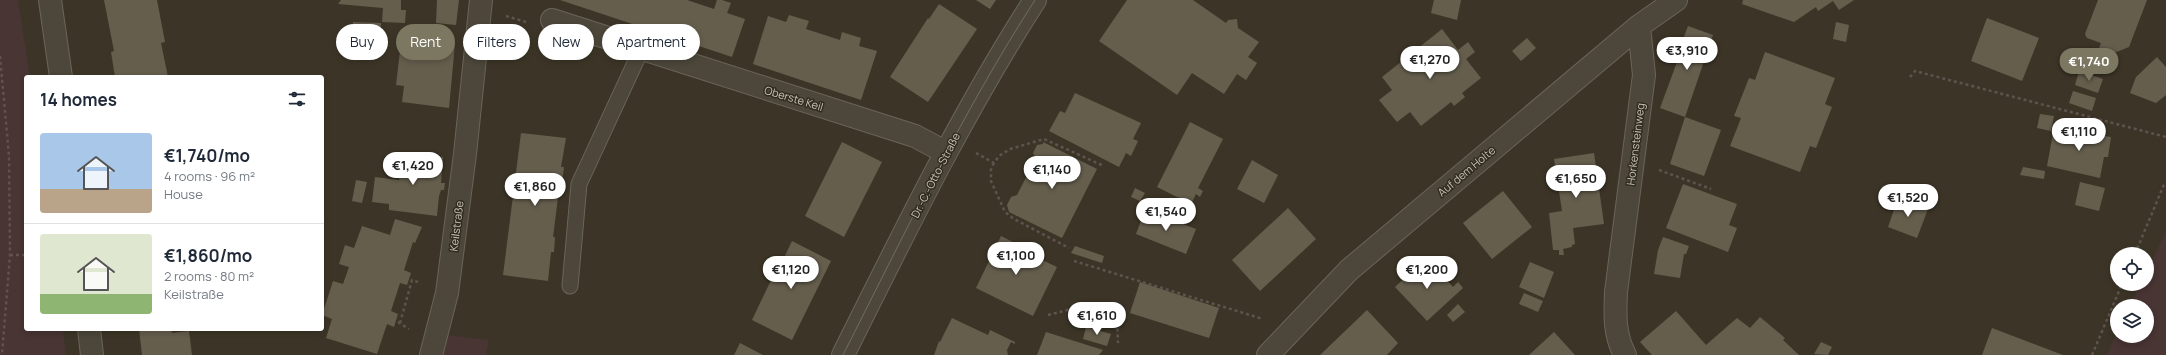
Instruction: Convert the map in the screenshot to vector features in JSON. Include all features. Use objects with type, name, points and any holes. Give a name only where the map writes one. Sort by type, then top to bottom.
[{"type":"street","points":[[50,0],[62,75]]},
{"type":"street","name":"Keilstraße","points":[[431,355],[447,293],[465,154],[481,0]]},
{"type":"street","name":"Dr.-C.-Otto-Straße","points":[[843,355],[945,152],[1005,46],[1035,0]]},
{"type":"street","name":"Auf dem Holte","points":[[1268,355],[1356,264],[1640,26],[1676,0]]},
{"type":"street","name":"Oberste Keil","points":[[552,20],[602,37]]},
{"type":"street","name":"Horkensteinweg","points":[[1625,355],[1618,342],[1614,323],[1632,160],[1644,74],[1640,26]]},
{"type":"street","name":"Oberste Keil","points":[[672,60],[915,136],[945,152]]},
{"type":"street","points":[[89,331],[92,355]]},
{"type":"lane","points":[[570,286],[579,184],[635,60]]},
{"type":"path","points":[[0,56],[9,156],[10,255],[2,355]]},
{"type":"path","points":[[1910,77],[1915,71],[2166,137]]},
{"type":"path","points":[[1069,248],[1014,219],[1005,212],[991,181],[991,168],[999,156],[1010,149],[1044,139],[1104,166]]},
{"type":"path","points":[[981,155],[994,162]]},
{"type":"path","points":[[1632,160],[1711,189]]},
{"type":"path","points":[[2138,247],[2165,182]]},
{"type":"path","points":[[10,255],[24,255]]},
{"type":"path","points":[[1074,261],[1293,329]]},
{"type":"path","points":[[400,323],[412,280],[419,283]]},
{"type":"path","points":[[2092,355],[2119,291]]},
{"type":"path","points":[[1048,315],[1086,305],[1117,317],[1118,343]]},
{"type":"shaded area","points":[[0,0],[18,0],[30,75],[24,75],[24,331],[63,331],[66,355],[0,355]]},
{"type":"shaded area","points":[[2166,232],[2166,355],[2107,355],[2112,343],[2154,343],[2154,299],[2133,299],[2137,291],[2154,291],[2154,257]]},
{"type":"shaded area","points":[[447,335],[489,340],[486,355],[443,355]]},
{"type":"building","points":[[104,0],[157,0],[165,42],[161,43],[168,75],[115,75],[111,52],[114,51]]},
{"type":"building","points":[[341,0],[401,0],[401,10],[406,10],[405,23],[382,22],[383,8],[338,4]]},
{"type":"building","points":[[437,0],[459,0],[456,25],[436,23]]},
{"type":"building","points":[[560,0],[687,0],[714,9],[717,0],[722,0],[731,3],[727,13],[745,19],[732,57],[700,46],[700,24],[632,24]]},
{"type":"building","points":[[976,0],[996,0],[990,9]]},
{"type":"building","points":[[1127,0],[1193,0],[1226,23],[1228,20],[1237,19],[1238,28],[1259,42],[1248,57],[1257,63],[1246,80],[1237,74],[1224,94],[1192,73],[1177,95],[1099,41]]},
{"type":"building","points":[[1434,0],[1461,0],[1457,20],[1431,13]]},
{"type":"building","points":[[1743,0],[1854,0],[1839,10],[1833,1],[1818,11],[1816,7],[1794,22],[1742,4]]},
{"type":"building","points":[[2098,0],[2147,0],[2129,47],[2114,53],[2099,48],[2101,43],[2087,38],[2085,34]]},
{"type":"building","points":[[939,4],[977,29],[928,102],[890,77],[928,18],[929,19]]},
{"type":"building","points":[[789,15],[809,21],[806,29],[840,40],[842,32],[861,38],[859,46],[877,51],[861,100],[753,64],[768,16],[786,22]]},
{"type":"building","points":[[1987,18],[2039,38],[2022,81],[1971,61]]},
{"type":"building","points":[[353,22],[381,23],[381,24],[353,24]]},
{"type":"building","points":[[1836,22],[1849,25],[1846,42],[1833,39]]},
{"type":"building","points":[[1688,26],[1713,35],[1685,117],[1660,108],[1677,62],[1675,61]]},
{"type":"building","points":[[1442,29],[1458,50],[1468,42],[1475,52],[1466,59],[1481,78],[1462,93],[1465,97],[1454,106],[1451,102],[1421,126],[1410,112],[1397,122],[1379,100],[1392,90],[1382,77]]},
{"type":"building","points":[[1527,38],[1536,48],[1521,61],[1512,51]]},
{"type":"building","points":[[1765,52],[1835,78],[1825,104],[1832,107],[1816,148],[1810,146],[1800,172],[1730,146],[1741,118],[1734,116],[1749,78],[1755,80]]},
{"type":"building","points":[[2157,57],[2166,67],[2166,95],[2156,103],[2130,93],[2136,77]]},
{"type":"building","points":[[399,60],[454,60],[449,108],[402,102],[404,86],[396,85]]},
{"type":"building","points":[[2079,71],[2103,79],[2098,93],[2075,85]]},
{"type":"building","points":[[2073,91],[2096,98],[2092,111],[2069,103]]},
{"type":"building","points":[[1075,93],[1141,123],[1133,139],[1138,141],[1131,156],[1126,153],[1119,167],[1049,131],[1060,111],[1065,113]]},
{"type":"building","points":[[2040,114],[2054,116],[2051,131],[2037,128]]},
{"type":"building","points":[[1685,117],[1721,130],[1704,176],[1670,164]]},
{"type":"building","points":[[1190,122],[1223,139],[1198,188],[1203,191],[1200,197],[1196,194],[1191,204],[1157,187]]},
{"type":"building","points":[[2054,128],[2111,137],[2108,157],[2104,157],[2100,178],[2047,166]]},
{"type":"building","points":[[521,133],[566,138],[561,167],[564,167],[562,182],[560,182],[553,237],[555,237],[554,252],[551,252],[548,281],[503,275]]},
{"type":"building","points":[[842,142],[882,162],[844,237],[805,216]]},
{"type":"building","points":[[1043,142],[1097,169],[1062,238],[1009,212],[1007,205],[1011,197],[1017,195],[1036,158],[1033,153],[1037,145],[1043,144]]},
{"type":"building","points":[[402,152],[443,157],[441,183],[445,183],[444,190],[441,190],[439,196],[437,216],[389,210],[389,204],[372,202],[375,177],[399,180]]},
{"type":"building","points":[[1594,153],[1604,224],[1573,228],[1575,244],[1572,245],[1572,247],[1563,249],[1564,255],[1559,255],[1559,250],[1553,250],[1549,213],[1562,211],[1554,159]]},
{"type":"building","points":[[1252,160],[1278,175],[1264,203],[1237,189]]},
{"type":"building","points":[[2023,167],[2045,171],[2044,179],[2020,175]]},
{"type":"building","points":[[356,180],[367,182],[362,203],[352,201]]},
{"type":"building","points":[[2080,182],[2105,188],[2099,211],[2075,205]]},
{"type":"building","points":[[1683,184],[1737,204],[1729,225],[1737,228],[1728,252],[1666,228]]},
{"type":"building","points":[[1135,188],[1145,193],[1140,201],[1131,197]]},
{"type":"building","points":[[1503,191],[1532,227],[1492,259],[1463,223]]},
{"type":"building","points":[[1898,198],[1928,209],[1917,238],[1888,227]]},
{"type":"building","points":[[1288,208],[1316,239],[1260,291],[1232,260]]},
{"type":"building","points":[[1145,210],[1196,229],[1186,254],[1136,234]]},
{"type":"building","points":[[395,219],[422,227],[415,243],[413,242],[404,270],[411,273],[407,285],[400,283],[391,311],[398,314],[394,327],[387,324],[377,354],[326,338],[332,319],[324,316],[324,309],[333,281],[343,284],[349,267],[339,264],[345,245],[354,248],[362,226],[390,235]]},
{"type":"building","points":[[1001,236],[1039,255],[1038,258],[1057,267],[1033,316],[976,288]]},
{"type":"building","points":[[1663,237],[1689,246],[1686,254],[1684,254],[1680,278],[1654,274],[1658,250]]},
{"type":"building","points":[[792,241],[831,261],[792,340],[752,320],[782,257],[784,258]]},
{"type":"building","points":[[1075,246],[1104,256],[1102,263],[1071,253]]},
{"type":"building","points":[[1426,258],[1453,287],[1458,282],[1463,288],[1427,321],[1395,287]]},
{"type":"building","points":[[1530,262],[1554,272],[1544,298],[1519,287]]},
{"type":"building","points":[[1140,282],[1219,308],[1209,338],[1130,313]]},
{"type":"building","points":[[1524,293],[1543,301],[1538,312],[1519,304]]},
{"type":"building","points":[[1458,304],[1465,312],[1453,322],[1447,315]]},
{"type":"building","points":[[1367,310],[1398,343],[1387,355],[1320,355]]},
{"type":"building","points":[[1676,311],[1706,345],[1737,318],[1750,328],[1760,317],[1785,338],[1783,340],[1799,355],[1652,355],[1640,342]]},
{"type":"building","points":[[952,318],[988,335],[990,330],[1015,342],[1015,344],[1011,342],[1007,350],[1008,355],[934,355],[939,341],[940,342]]},
{"type":"building","points":[[1086,327],[1111,334],[1107,346],[1083,339]]},
{"type":"building","points":[[1992,328],[2063,355],[1982,355]]},
{"type":"building","points":[[139,331],[172,331],[172,333],[189,331],[192,355],[142,355]]},
{"type":"building","points":[[1046,332],[1103,350],[1099,355],[1037,355]]},
{"type":"building","points":[[1554,332],[1575,355],[1529,355]]},
{"type":"building","points":[[1821,342],[1832,347],[1828,355],[1814,354]]},
{"type":"building","points":[[740,343],[763,355],[734,355]]},
{"type":"tram line","points":[[843,355],[958,130],[1008,43],[1035,0]]}]
